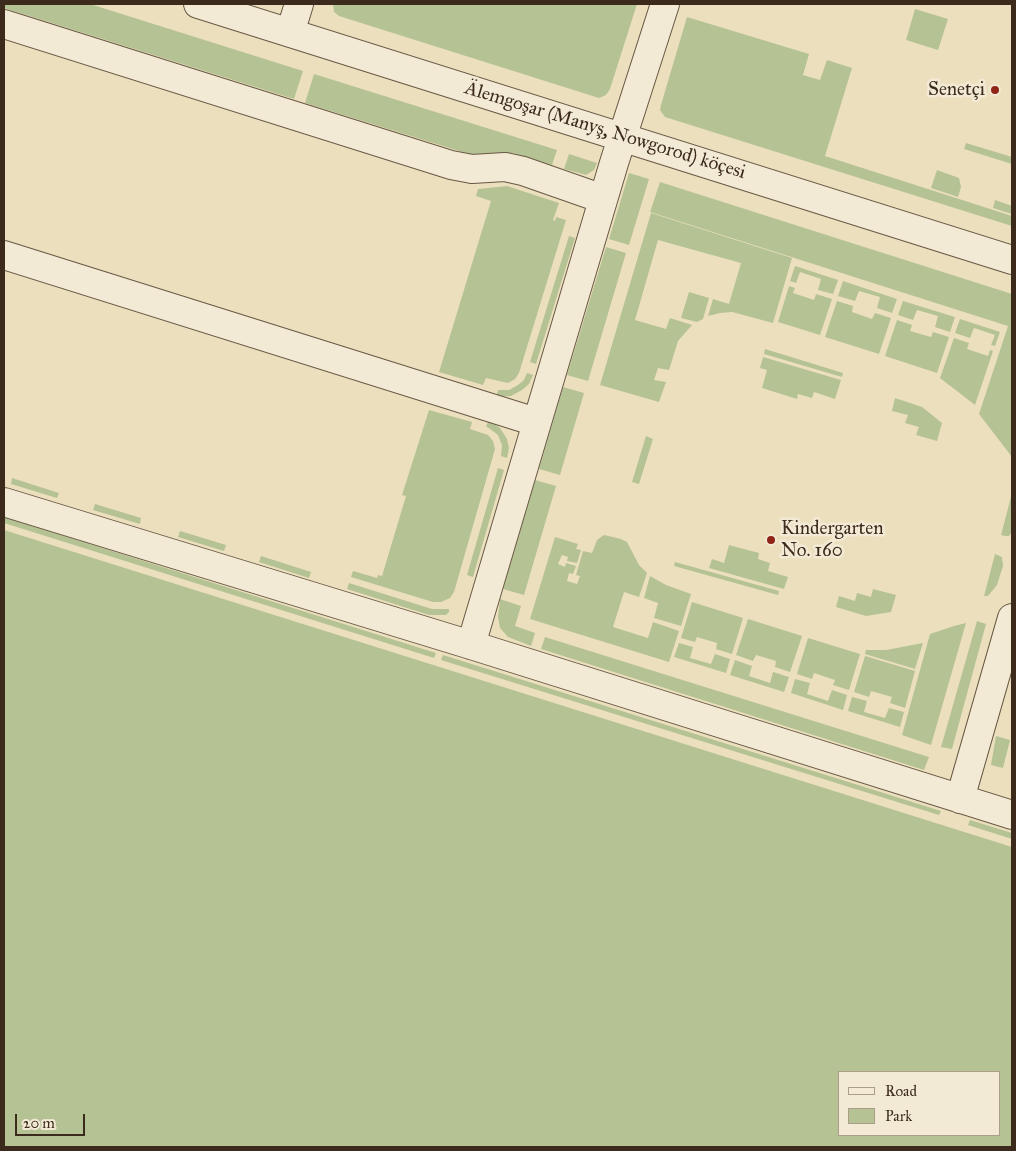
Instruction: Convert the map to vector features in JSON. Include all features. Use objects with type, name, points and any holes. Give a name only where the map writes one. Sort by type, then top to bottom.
[{"type":"street","name":"Älemgoşar (Manyş, Nowgorod) köçesi","points":[[198,4],[1012,260]]},
{"type":"street","points":[[290,33],[299,4]]},
{"type":"street","points":[[471,645],[622,136],[665,4]]},
{"type":"street","points":[[4,24],[451,165],[472,169],[505,167],[523,171],[603,199]]},
{"type":"street","points":[[4,255],[536,422]]},
{"type":"street","points":[[4,502],[471,645],[1012,815]]},
{"type":"street","points":[[960,799],[1012,618]]},
{"type":"green space","points":[[4,4],[90,4],[303,71],[294,99],[4,8]]},
{"type":"green space","points":[[333,4],[637,4],[610,89],[606,95],[599,98],[339,16],[334,12]]},
{"type":"green space","points":[[915,9],[948,19],[938,50],[906,40]]},
{"type":"green space","points":[[687,17],[809,54],[803,75],[820,80],[827,60],[852,68],[825,156],[1012,216],[1012,226],[665,117],[660,110],[661,105]]},
{"type":"green space","points":[[314,74],[557,150],[552,165],[513,153],[484,156],[472,155],[305,103]]},
{"type":"green space","points":[[966,143],[1012,157],[1012,164],[964,149]]},
{"type":"green space","points":[[569,154],[597,163],[594,170],[586,175],[564,169]]},
{"type":"green space","points":[[937,170],[959,178],[961,187],[958,197],[931,188]]},
{"type":"green space","points":[[629,173],[649,179],[629,245],[609,239]]},
{"type":"green space","points":[[660,182],[1012,294],[1012,457],[979,414],[1008,326],[650,212]]},
{"type":"green space","points":[[507,186],[559,203],[553,220],[555,221],[556,217],[566,220],[519,373],[515,379],[508,383],[486,378],[483,385],[439,372],[491,201],[476,196],[478,189]]},
{"type":"green space","points":[[995,200],[1012,206],[1012,214],[993,208]]},
{"type":"green space","points":[[651,213],[792,258],[773,323],[732,312],[708,316],[713,299],[729,304],[741,263],[658,240],[635,320],[666,329],[670,318],[692,325],[678,341],[669,370],[658,368],[654,380],[666,382],[659,402],[600,385]]},
{"type":"green space","points":[[569,236],[575,238],[536,364],[530,362]]},
{"type":"green space","points":[[606,247],[626,253],[588,381],[567,375]]},
{"type":"green space","points":[[795,266],[838,280],[833,294],[818,290],[821,279],[800,272],[796,283],[790,281]]},
{"type":"green space","points":[[843,281],[897,299],[892,313],[877,308],[880,297],[859,291],[855,301],[838,296]]},
{"type":"green space","points":[[789,286],[795,288],[793,293],[814,300],[816,294],[832,299],[820,335],[778,322]]},
{"type":"green space","points":[[689,292],[709,298],[703,319],[697,322],[681,318]]},
{"type":"green space","points":[[837,301],[853,306],[852,312],[872,319],[875,313],[891,318],[879,354],[825,337]]},
{"type":"green space","points":[[903,301],[955,317],[950,332],[935,327],[938,316],[917,310],[913,320],[898,315]]},
{"type":"green space","points":[[960,319],[1000,332],[995,346],[991,345],[995,335],[974,328],[970,338],[955,333]]},
{"type":"green space","points":[[897,320],[912,325],[910,331],[931,337],[933,332],[949,337],[937,373],[885,356]]},
{"type":"green space","points":[[954,338],[969,343],[967,349],[988,356],[990,350],[993,351],[975,405],[940,378]]},
{"type":"green space","points":[[765,349],[843,373],[842,377],[764,354]]},
{"type":"green space","points":[[763,357],[841,380],[835,399],[814,392],[812,398],[798,394],[797,399],[762,388],[767,370],[760,368]]},
{"type":"green space","points":[[527,373],[533,375],[529,384],[522,390],[511,396],[496,397],[498,390],[509,390],[518,385],[524,380]]},
{"type":"green space","points":[[563,387],[584,393],[560,475],[539,469]]},
{"type":"green space","points":[[895,398],[922,407],[942,423],[937,441],[916,435],[919,427],[905,423],[908,415],[892,411]]},
{"type":"green space","points":[[429,410],[472,422],[470,429],[488,435],[493,441],[495,449],[454,592],[450,598],[441,602],[433,602],[351,577],[353,571],[377,578],[378,575],[382,576],[406,496],[402,495]]},
{"type":"green space","points":[[489,420],[500,428],[507,439],[509,448],[507,458],[501,456],[502,445],[498,435],[486,426]]},
{"type":"green space","points":[[646,436],[653,439],[639,484],[632,482]]},
{"type":"green space","points":[[498,468],[504,470],[473,577],[467,575]]},
{"type":"green space","points":[[12,478],[59,493],[57,498],[11,484]]},
{"type":"green space","points":[[535,480],[556,486],[524,595],[503,589]]},
{"type":"green space","points":[[1012,493],[1012,532],[1009,536],[1005,536],[1001,535]]},
{"type":"green space","points":[[95,504],[141,518],[140,524],[93,510]]},
{"type":"green space","points":[[4,517],[436,653],[434,658],[4,523]]},
{"type":"green space","points":[[4,530],[1012,847],[1012,1147],[4,1147]]},
{"type":"green space","points":[[180,531],[226,545],[224,551],[178,537]]},
{"type":"green space","points":[[604,535],[627,542],[639,565],[647,573],[639,597],[624,592],[613,627],[648,638],[653,622],[679,631],[669,662],[530,619],[555,537],[578,544],[576,549],[581,550],[577,563],[567,561],[568,557],[562,555],[558,564],[565,567],[566,563],[576,566],[573,574],[569,573],[567,581],[577,584],[580,576],[576,575],[583,551],[592,553],[597,540]]},
{"type":"green space","points":[[729,545],[759,553],[758,559],[770,563],[768,571],[788,577],[784,589],[709,568],[712,559],[724,563]]},
{"type":"green space","points":[[995,554],[1002,557],[1003,566],[997,585],[988,596],[984,596]]},
{"type":"green space","points":[[261,556],[311,572],[309,578],[259,562]]},
{"type":"green space","points":[[675,562],[779,591],[778,595],[674,566]]},
{"type":"green space","points":[[650,576],[666,585],[691,594],[681,626],[654,618],[658,603],[644,598]]},
{"type":"green space","points":[[349,583],[432,609],[449,609],[449,612],[446,615],[429,615],[347,589]]},
{"type":"green space","points":[[873,589],[896,595],[891,612],[866,616],[836,607],[839,596],[855,601],[857,593],[871,597]]},
{"type":"green space","points":[[500,599],[521,606],[515,626],[535,633],[531,646],[508,637],[500,628],[498,617]]},
{"type":"green space","points":[[692,602],[743,618],[732,654],[716,649],[717,643],[697,637],[695,642],[681,638]]},
{"type":"green space","points":[[748,619],[802,636],[790,672],[775,667],[776,661],[756,655],[753,661],[736,655]]},
{"type":"green space","points":[[977,621],[986,624],[952,749],[941,747]]},
{"type":"green space","points":[[966,623],[931,745],[902,735],[930,634]]},
{"type":"green space","points":[[545,637],[929,757],[924,770],[541,649]]},
{"type":"green space","points":[[808,638],[860,654],[849,690],[833,685],[835,680],[814,673],[812,679],[797,674]]},
{"type":"green space","points":[[679,643],[693,647],[690,658],[711,664],[715,654],[730,659],[726,673],[674,657]]},
{"type":"green space","points":[[923,643],[915,669],[865,654],[866,650],[886,650]]},
{"type":"green space","points":[[443,655],[941,811],[939,815],[441,660]]},
{"type":"green space","points":[[865,656],[915,671],[905,708],[890,703],[892,697],[871,691],[869,697],[854,692]]},
{"type":"green space","points":[[735,660],[752,666],[749,676],[770,683],[773,672],[789,677],[784,692],[730,675]]},
{"type":"green space","points":[[795,679],[810,683],[807,694],[828,701],[832,690],[847,695],[843,710],[791,693]]},
{"type":"green space","points":[[852,697],[867,701],[864,712],[885,718],[889,708],[904,712],[900,727],[848,711]]},
{"type":"green space","points":[[996,736],[1010,740],[1003,768],[991,765]]},
{"type":"green space","points":[[970,820],[1012,833],[1012,839],[968,825]]},
{"type":"place","name":"Senetçi","points":[[995,90]]},
{"type":"place","name":"Kindergarten No. 160","points":[[771,540]]}]
